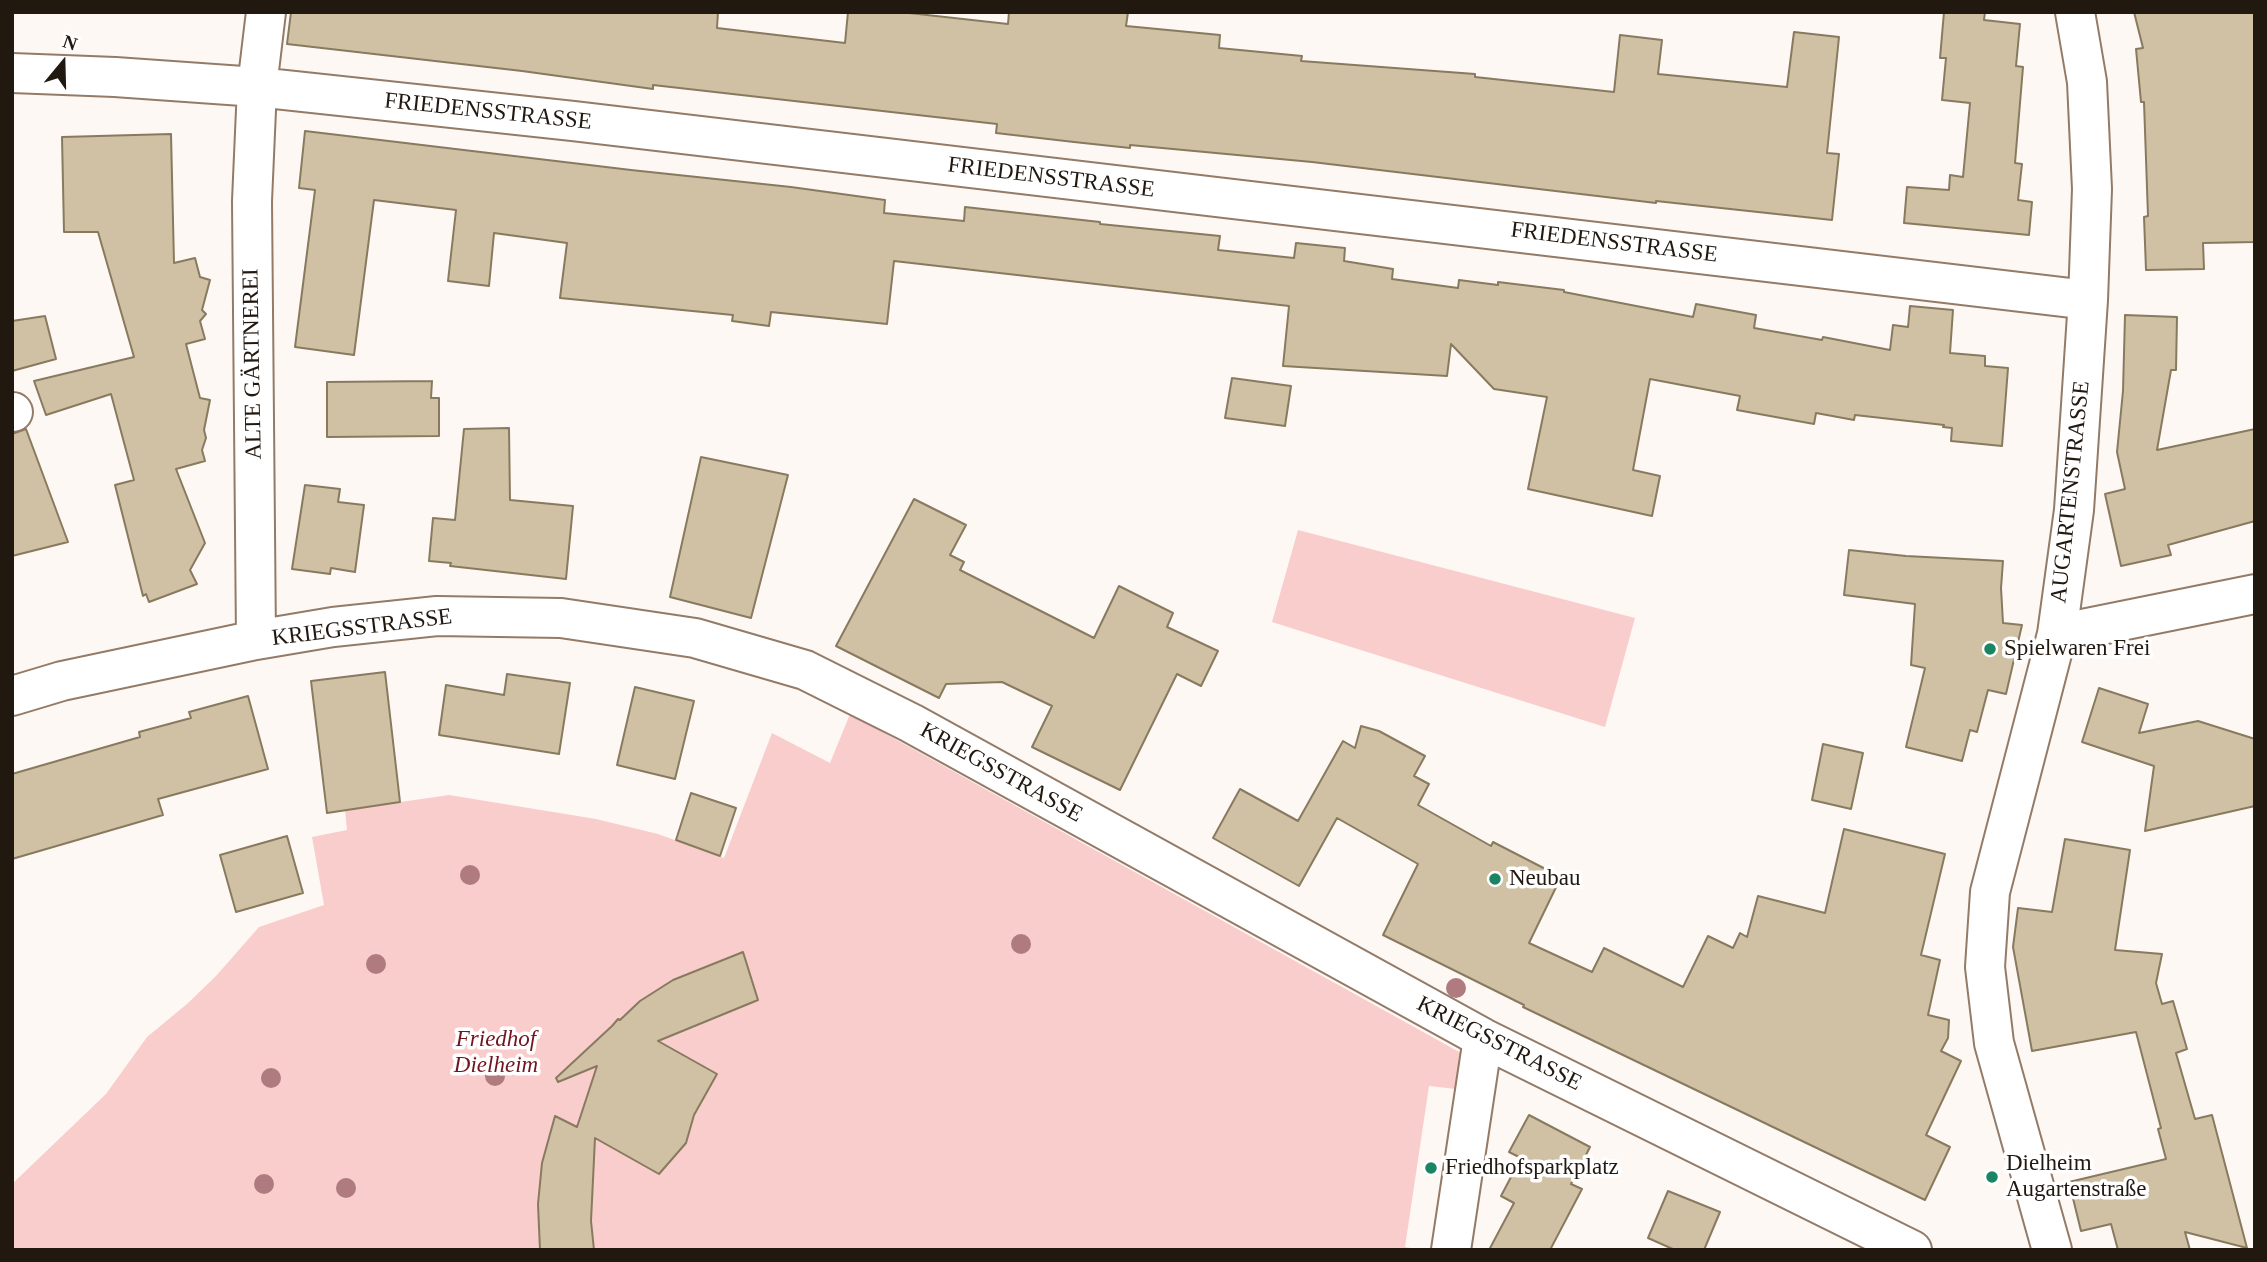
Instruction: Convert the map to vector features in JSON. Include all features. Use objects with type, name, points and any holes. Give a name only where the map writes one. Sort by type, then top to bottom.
[{"type":"street","name":"ALTE GÄRTNEREI","points":[[256,640],[251,201],[257,87],[266,12]]},
{"type":"street","name":"AUGARTENSTRASSE","points":[[2052,1250],[1994,1042],[1985,967],[1990,892],[2057,634],[2074,510],[2088,300],[2092,189],[2087,82],[2075,12]]},
{"type":"street","name":"FRIEDENSSTRASSE","points":[[12,73],[116,76],[257,87],[573,121],[2088,300]]},
{"type":"street","points":[[2057,634],[2255,594]]},
{"type":"street","name":"KRIEGSSTRASSE","points":[[12,696],[62,681],[256,640],[333,627],[437,616],[561,618],[695,638],[805,670],[911,723],[1483,1038],[1912,1250]]},
{"type":"street","points":[[1451,1250],[1483,1038]]},
{"type":"green space","points":[[1298,530],[1635,618],[1605,727],[1272,622]]},
{"type":"green space","name":"Friedhof Dielheim","points":[[850,714],[1461,1053],[1456,1089],[1429,1086],[1405,1247],[1421,1250],[12,1250],[12,1184],[106,1094],[147,1037],[216,976],[259,927],[324,905],[312,837],[347,830],[345,810],[449,795],[596,819],[658,834],[724,858],[772,733],[830,763]]},
{"type":"building","points":[[291,12],[718,12],[717,28],[845,43],[848,12],[900,12],[1008,24],[1009,12],[1128,12],[1126,26],[1220,35],[1219,48],[1302,56],[1301,61],[1475,74],[1475,77],[1614,92],[1620,35],[1662,40],[1658,74],[1787,87],[1794,32],[1839,37],[1827,153],[1839,154],[1832,220],[1656,203],[1312,162],[1074,142],[996,133],[997,124],[653,85],[653,89],[287,44]]},
{"type":"building","points":[[1944,12],[1985,12],[1984,20],[2020,24],[2016,66],[2023,67],[2015,163],[2022,164],[2018,200],[2032,202],[2029,235],[1904,223],[1907,187],[1949,190],[1950,175],[1963,177],[1970,103],[1942,100],[1946,58],[1940,58]]},
{"type":"building","points":[[2134,12],[2255,12],[2255,242],[2203,243],[2204,269],[2146,270],[2144,217],[2148,216],[2144,102],[2141,102],[2136,49],[2143,48]]},
{"type":"building","points":[[305,131],[885,200],[884,213],[964,221],[965,207],[1220,236],[1218,250],[1294,258],[1296,243],[1345,248],[1344,261],[1393,269],[1392,279],[1458,288],[1459,280],[1564,290],[1693,317],[1696,304],[1756,315],[1754,328],[1822,340],[1823,337],[1890,350],[1893,325],[1908,327],[1910,306],[1953,310],[1950,353],[1985,356],[1985,366],[2008,368],[2002,446],[1951,441],[1952,428],[1943,427],[1944,425],[1855,415],[1854,420],[1816,413],[1814,424],[1737,410],[1740,396],[1650,379],[1633,470],[1660,476],[1652,516],[1528,489],[1547,397],[1494,389],[1451,344],[1447,376],[1283,366],[1289,306],[894,261],[887,324],[771,312],[769,326],[732,321],[733,315],[560,298],[567,243],[494,233],[489,286],[448,281],[456,210],[374,200],[354,355],[295,347],[315,190],[299,188]]},
{"type":"building","points":[[171,134],[174,263],[195,258],[200,277],[210,280],[202,310],[206,314],[200,321],[205,339],[186,344],[200,398],[210,400],[202,450],[205,461],[176,469],[205,543],[190,570],[197,584],[149,602],[146,594],[143,596],[115,485],[134,480],[111,394],[46,415],[34,381],[134,357],[98,232],[64,232],[62,137]]},
{"type":"building","points":[[2125,315],[2177,317],[2176,370],[2171,370],[2157,450],[2255,429],[2255,521],[2168,545],[2171,555],[2121,566],[2105,494],[2125,489],[2117,452],[2123,391]]},
{"type":"building","points":[[45,316],[56,359],[12,371],[12,321]]},
{"type":"building","points":[[1232,378],[1291,386],[1285,426],[1225,418]]},
{"type":"building","points":[[432,381],[431,398],[439,398],[439,436],[327,437],[327,382]]},
{"type":"building","points":[[509,428],[510,500],[573,506],[566,579],[450,566],[451,563],[429,561],[433,518],[455,520],[464,429]]},
{"type":"building","points":[[26,429],[68,542],[12,556],[12,434]]},
{"type":"building","points":[[701,457],[788,475],[751,618],[670,597]]},
{"type":"building","points":[[305,485],[340,489],[338,502],[364,505],[355,572],[331,568],[330,574],[292,569]]},
{"type":"building","points":[[914,499],[966,525],[950,555],[964,562],[960,570],[1094,638],[1119,586],[1173,613],[1167,627],[1218,651],[1201,686],[1177,674],[1120,790],[1032,747],[1052,706],[1002,682],[946,684],[939,698],[836,646]]},
{"type":"building","points":[[1849,550],[2003,561],[2003,623],[2022,625],[2006,694],[1988,690],[1977,732],[1970,730],[1962,761],[1906,747],[1925,668],[1911,665],[1915,604],[1844,595]]},
{"type":"building","points":[[385,672],[400,802],[327,813],[311,681]]},
{"type":"building","points":[[507,674],[570,683],[559,754],[439,735],[446,685],[504,695]]},
{"type":"building","points":[[635,687],[694,701],[675,779],[617,765]]},
{"type":"building","points":[[2099,688],[2148,704],[2139,733],[2198,721],[2255,739],[2255,806],[2145,831],[2154,766],[2082,742]]},
{"type":"building","points":[[248,696],[268,769],[158,799],[163,815],[12,859],[12,774],[140,737],[139,732],[191,718],[189,712]]},
{"type":"building","points":[[1361,726],[1379,731],[1425,756],[1414,776],[1429,784],[1418,805],[1491,846],[1493,842],[1561,877],[1529,943],[1592,972],[1604,948],[1683,987],[1708,936],[1733,948],[1740,933],[1747,937],[1758,896],[1825,913],[1844,829],[1945,854],[1921,955],[1940,960],[1928,1015],[1949,1020],[1948,1038],[1941,1051],[1961,1061],[1926,1135],[1950,1147],[1925,1200],[1523,1007],[1524,1005],[1383,935],[1418,864],[1337,818],[1299,886],[1213,838],[1240,789],[1298,821],[1343,741],[1355,748]]},
{"type":"building","points":[[1823,744],[1863,753],[1851,809],[1812,800]]},
{"type":"building","points":[[691,793],[736,808],[720,856],[676,840]]},
{"type":"building","points":[[287,836],[303,893],[236,912],[220,855]]},
{"type":"building","points":[[2065,839],[2130,850],[2115,950],[2162,954],[2156,983],[2162,1004],[2173,1001],[2187,1049],[2176,1053],[2195,1119],[2212,1115],[2247,1248],[2185,1232],[2190,1250],[2118,1250],[2111,1224],[2081,1231],[2069,1182],[2166,1159],[2158,1129],[2161,1128],[2136,1032],[2032,1051],[2013,947],[2018,908],[2052,912]]},
{"type":"building","points":[[743,952],[758,1000],[658,1041],[717,1074],[694,1115],[686,1143],[659,1174],[595,1138],[591,1221],[594,1250],[540,1250],[538,1204],[542,1163],[555,1116],[577,1127],[597,1066],[558,1082],[556,1078],[640,1001],[673,980]]},
{"type":"building","points":[[1529,1115],[1590,1147],[1571,1184],[1582,1189],[1550,1250],[1489,1250],[1514,1203],[1501,1196],[1521,1158],[1509,1152]]},
{"type":"building","points":[[1668,1191],[1720,1212],[1704,1250],[1675,1250],[1648,1238]]},
{"type":"place","name":"Spielwaren Frei","points":[[1990,649]]},
{"type":"place","name":"Neubau","points":[[1495,879]]},
{"type":"place","name":"Friedhofsparkplatz","points":[[1431,1168]]},
{"type":"place","name":"Dielheim Augartenstraße","points":[[1992,1177]]}]
